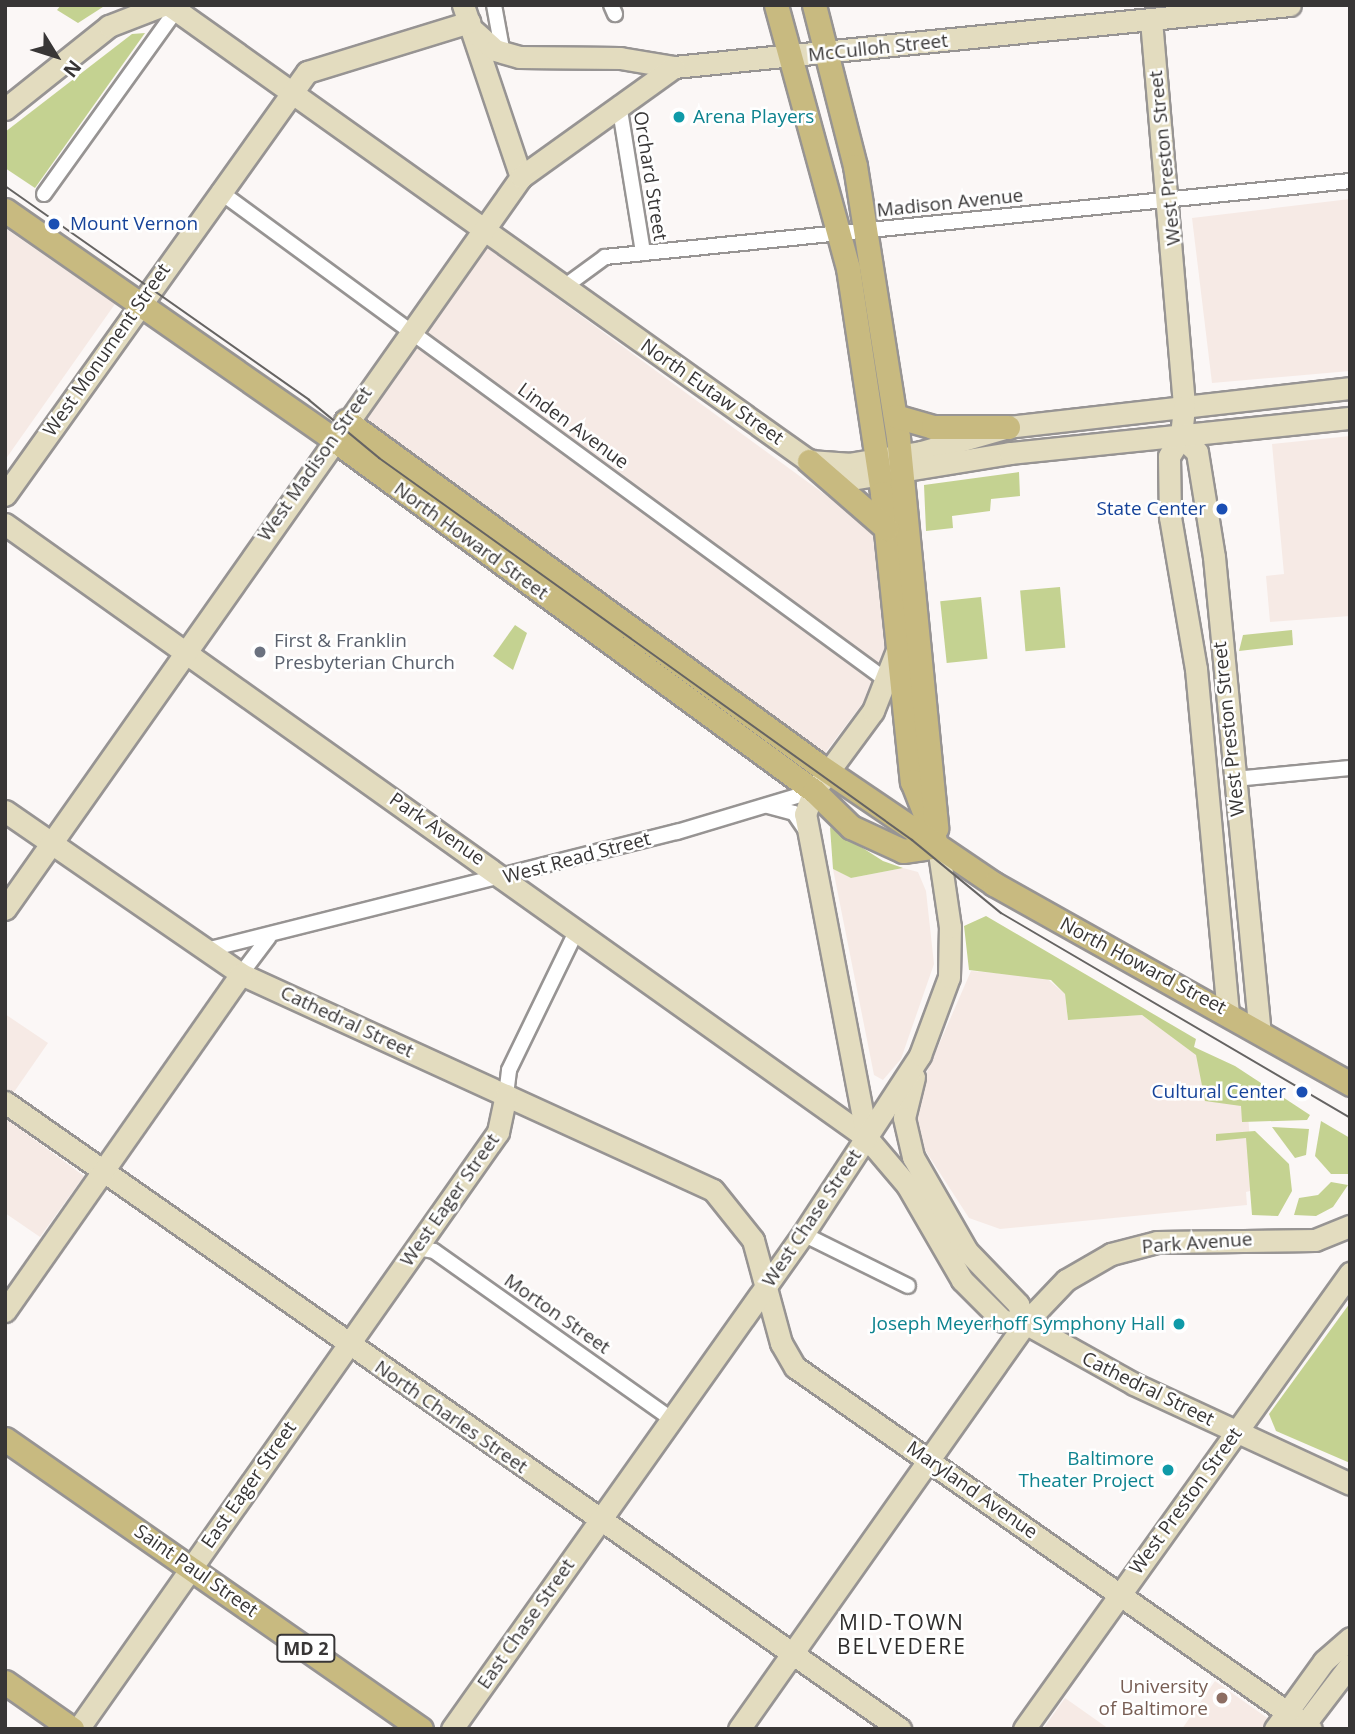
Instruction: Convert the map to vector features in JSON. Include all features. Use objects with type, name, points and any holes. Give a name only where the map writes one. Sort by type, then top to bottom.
[{"type":"main road","points":[[776,5],[840,233],[886,527],[898,634],[895,687],[912,781],[938,846]]},
{"type":"main road","points":[[814,5],[866,231],[895,416],[902,464],[938,846],[950,927],[949,977],[920,1055],[905,1109],[906,1142],[967,1251],[1018,1304],[1024,1323]]},
{"type":"main road","name":"McCulloh Street","points":[[503,54],[620,58],[674,67],[826,54],[1150,12],[1290,5]]},
{"type":"main road","points":[[5,109],[109,26],[172,7]]},
{"type":"main road","name":"North Eutaw Street","points":[[172,7],[809,461]]},
{"type":"main road","name":"West Preston Street","points":[[1150,12],[1170,200],[1184,407],[1181,437],[1169,456],[1170,517],[1196,670],[1228,1011]]},
{"type":"main road","points":[[469,19],[503,54]]},
{"type":"main road","points":[[469,19],[475,49],[521,177]]},
{"type":"main road","name":"West Monument Street","points":[[5,495],[139,303],[307,72],[469,19]]},
{"type":"main road","name":"West Madison Street","points":[[5,909],[183,650],[409,330],[521,177],[674,67]]},
{"type":"main road","name":"North Howard Street","points":[[5,210],[139,303],[340,430],[938,846],[1082,935],[1259,1028],[1350,1084]]},
{"type":"main road","points":[[895,416],[933,427],[1009,427],[1350,388]]},
{"type":"main road","points":[[833,482],[878,468],[902,464],[1350,418]]},
{"type":"main road","points":[[902,464],[1009,427]]},
{"type":"main road","name":"North Howard Street","points":[[340,430],[814,791],[872,840],[917,854],[938,846]]},
{"type":"main road","name":"West Preston Street","points":[[1181,437],[1197,452],[1208,520],[1259,1028]]},
{"type":"main road","points":[[809,461],[878,468]]},
{"type":"main road","points":[[809,461],[886,527]]},
{"type":"main road","name":"Park Avenue","points":[[5,524],[505,877],[867,1138]]},
{"type":"main road","points":[[814,791],[895,687]]},
{"type":"main road","name":"West Chase Street","points":[[600,1520],[803,1234],[867,1138],[800,822],[814,791]]},
{"type":"main road","name":"Cathedral Street","points":[[5,811],[241,974],[713,1190]]},
{"type":"main road","points":[[5,1311],[241,974]]},
{"type":"main road","points":[[867,1138],[920,1055]]},
{"type":"main road","name":"West Eager Street","points":[[348,1345],[502,1125],[506,1095]]},
{"type":"main road","name":"North Charles Street","points":[[5,1102],[348,1345],[900,1729]]},
{"type":"main road","name":"Cathedral Street","points":[[867,1138],[907,1185],[969,1289],[1003,1321],[1024,1323],[1237,1433],[1350,1484]]},
{"type":"main road","name":"Maryland Avenue","points":[[713,1190],[747,1229],[766,1284],[781,1343],[795,1367],[931,1460],[1296,1724]]},
{"type":"main road","name":"Park Avenue","points":[[739,1729],[931,1460],[1024,1323],[1066,1280],[1126,1249],[1179,1241],[1315,1240],[1350,1226]]},
{"type":"main road","name":"West Preston Street","points":[[1024,1729],[1350,1273]]},
{"type":"main road","name":"East Eager Street","points":[[78,1729],[348,1345]]},
{"type":"main road","name":"Saint Paul Street","points":[[5,1439],[421,1729]]},
{"type":"main road","name":"East Chase Street","points":[[452,1729],[600,1520]]},
{"type":"main road","points":[[1296,1724],[1350,1638]]},
{"type":"main road","points":[[1296,1724],[1350,1665]]},
{"type":"main road","points":[[5,1682],[72,1729]]},
{"type":"street","points":[[494,5],[503,54]]},
{"type":"street","points":[[44,194],[172,7]]},
{"type":"street","name":"Orchard Street","points":[[619,104],[643,253]]},
{"type":"street","name":"Madison Avenue","points":[[565,287],[595,260],[643,253],[1350,181]]},
{"type":"street","name":"Linden Avenue","points":[[219,191],[895,687]]},
{"type":"street","points":[[1234,779],[1350,768]]},
{"type":"street","name":"West Read Street","points":[[206,950],[269,937],[505,877],[814,791]]},
{"type":"street","points":[[763,805],[800,822]]},
{"type":"street","name":"West Eager Street","points":[[506,1095],[509,1070],[577,930]]},
{"type":"street","points":[[241,974],[269,937]]},
{"type":"street","points":[[803,1234],[908,1286]]},
{"type":"street","name":"Morton Street","points":[[417,1248],[434,1251],[671,1419]]},
{"type":"shaded area","points":[[1350,199],[1350,371],[1212,383],[1192,218]]},
{"type":"shaded area","points":[[5,228],[115,304],[5,460]]},
{"type":"shaded area","points":[[487,247],[872,529],[886,649],[869,695],[825,753],[362,422]]},
{"type":"shaded area","points":[[1350,436],[1350,616],[1270,622],[1266,576],[1284,574],[1272,444]]},
{"type":"shaded area","points":[[903,868],[918,872],[926,891],[934,964],[901,1059],[883,1080],[874,1075],[833,869],[851,878]]},
{"type":"shaded area","points":[[971,971],[1045,977],[1065,994],[1068,1020],[1142,1015],[1198,1056],[1248,1115],[1254,1190],[1246,1192],[1247,1205],[1000,1229],[969,1218],[925,1150],[915,1115],[920,1088]]},
{"type":"shaded area","points":[[5,1014],[48,1043],[5,1105]]},
{"type":"shaded area","points":[[5,1118],[84,1176],[40,1237],[5,1213]]},
{"type":"shaded area","name":"University of Baltimore","points":[[1215,1681],[1283,1729],[1182,1729]]},
{"type":"shaded area","name":"University of Baltimore","points":[[1065,1698],[1109,1729],[1043,1729]]},
{"type":"green space","points":[[61,5],[106,5],[78,23],[57,10]]},
{"type":"green space","points":[[145,33],[35,188],[5,168],[5,132],[132,34]]},
{"type":"green space","points":[[1019,472],[1020,496],[991,499],[990,511],[952,516],[953,528],[926,531],[924,485]]},
{"type":"green space","points":[[1060,587],[1065,648],[1025,651],[1020,590]]},
{"type":"green space","points":[[981,597],[987,659],[947,663],[940,601]]},
{"type":"green space","points":[[515,625],[527,633],[513,670],[493,656]]},
{"type":"green space","points":[[1292,630],[1293,645],[1239,651],[1243,635]]},
{"type":"green space","points":[[830,827],[883,861],[903,868],[851,878],[833,869]]},
{"type":"green space","points":[[986,916],[1196,1039],[1194,1047],[1235,1066],[1310,1115],[1307,1120],[1242,1122],[1241,1106],[1205,1101],[1196,1055],[1142,1015],[1068,1020],[1065,994],[1051,980],[969,970],[964,926]]},
{"type":"green space","points":[[1321,1121],[1350,1138],[1350,1174],[1331,1174],[1315,1156]]},
{"type":"green space","points":[[1272,1127],[1309,1129],[1306,1155],[1295,1158]]},
{"type":"green space","points":[[1255,1131],[1289,1164],[1292,1191],[1278,1216],[1252,1215],[1246,1138],[1216,1141],[1216,1134]]},
{"type":"green space","points":[[1331,1182],[1348,1185],[1333,1207],[1316,1216],[1294,1215],[1299,1198],[1318,1195]]},
{"type":"green space","points":[[1350,1303],[1350,1463],[1276,1431],[1269,1414]]},
{"type":"tram line","points":[[5,186],[309,400],[379,458],[912,840],[1001,913],[1350,1118]]},
{"type":"place","name":"Arena Players","points":[[679,117]]},
{"type":"place","name":"Mount Vernon","points":[[54,224]]},
{"type":"place","name":"State Center","points":[[1222,509]]},
{"type":"place","name":"First & Franklin Presbyterian Church","points":[[260,652]]},
{"type":"place","name":"Cultural Center","points":[[1302,1092]]},
{"type":"place","name":"Joseph Meyerhoff Symphony Hall","points":[[1179,1324]]},
{"type":"place","name":"Baltimore Theater Project","points":[[1168,1470]]},
{"type":"place","name":"University of Baltimore","points":[[1222,1698]]},
{"type":"district","name":"MID-TOWN BELVEDERE","points":[[902,1634]]}]
